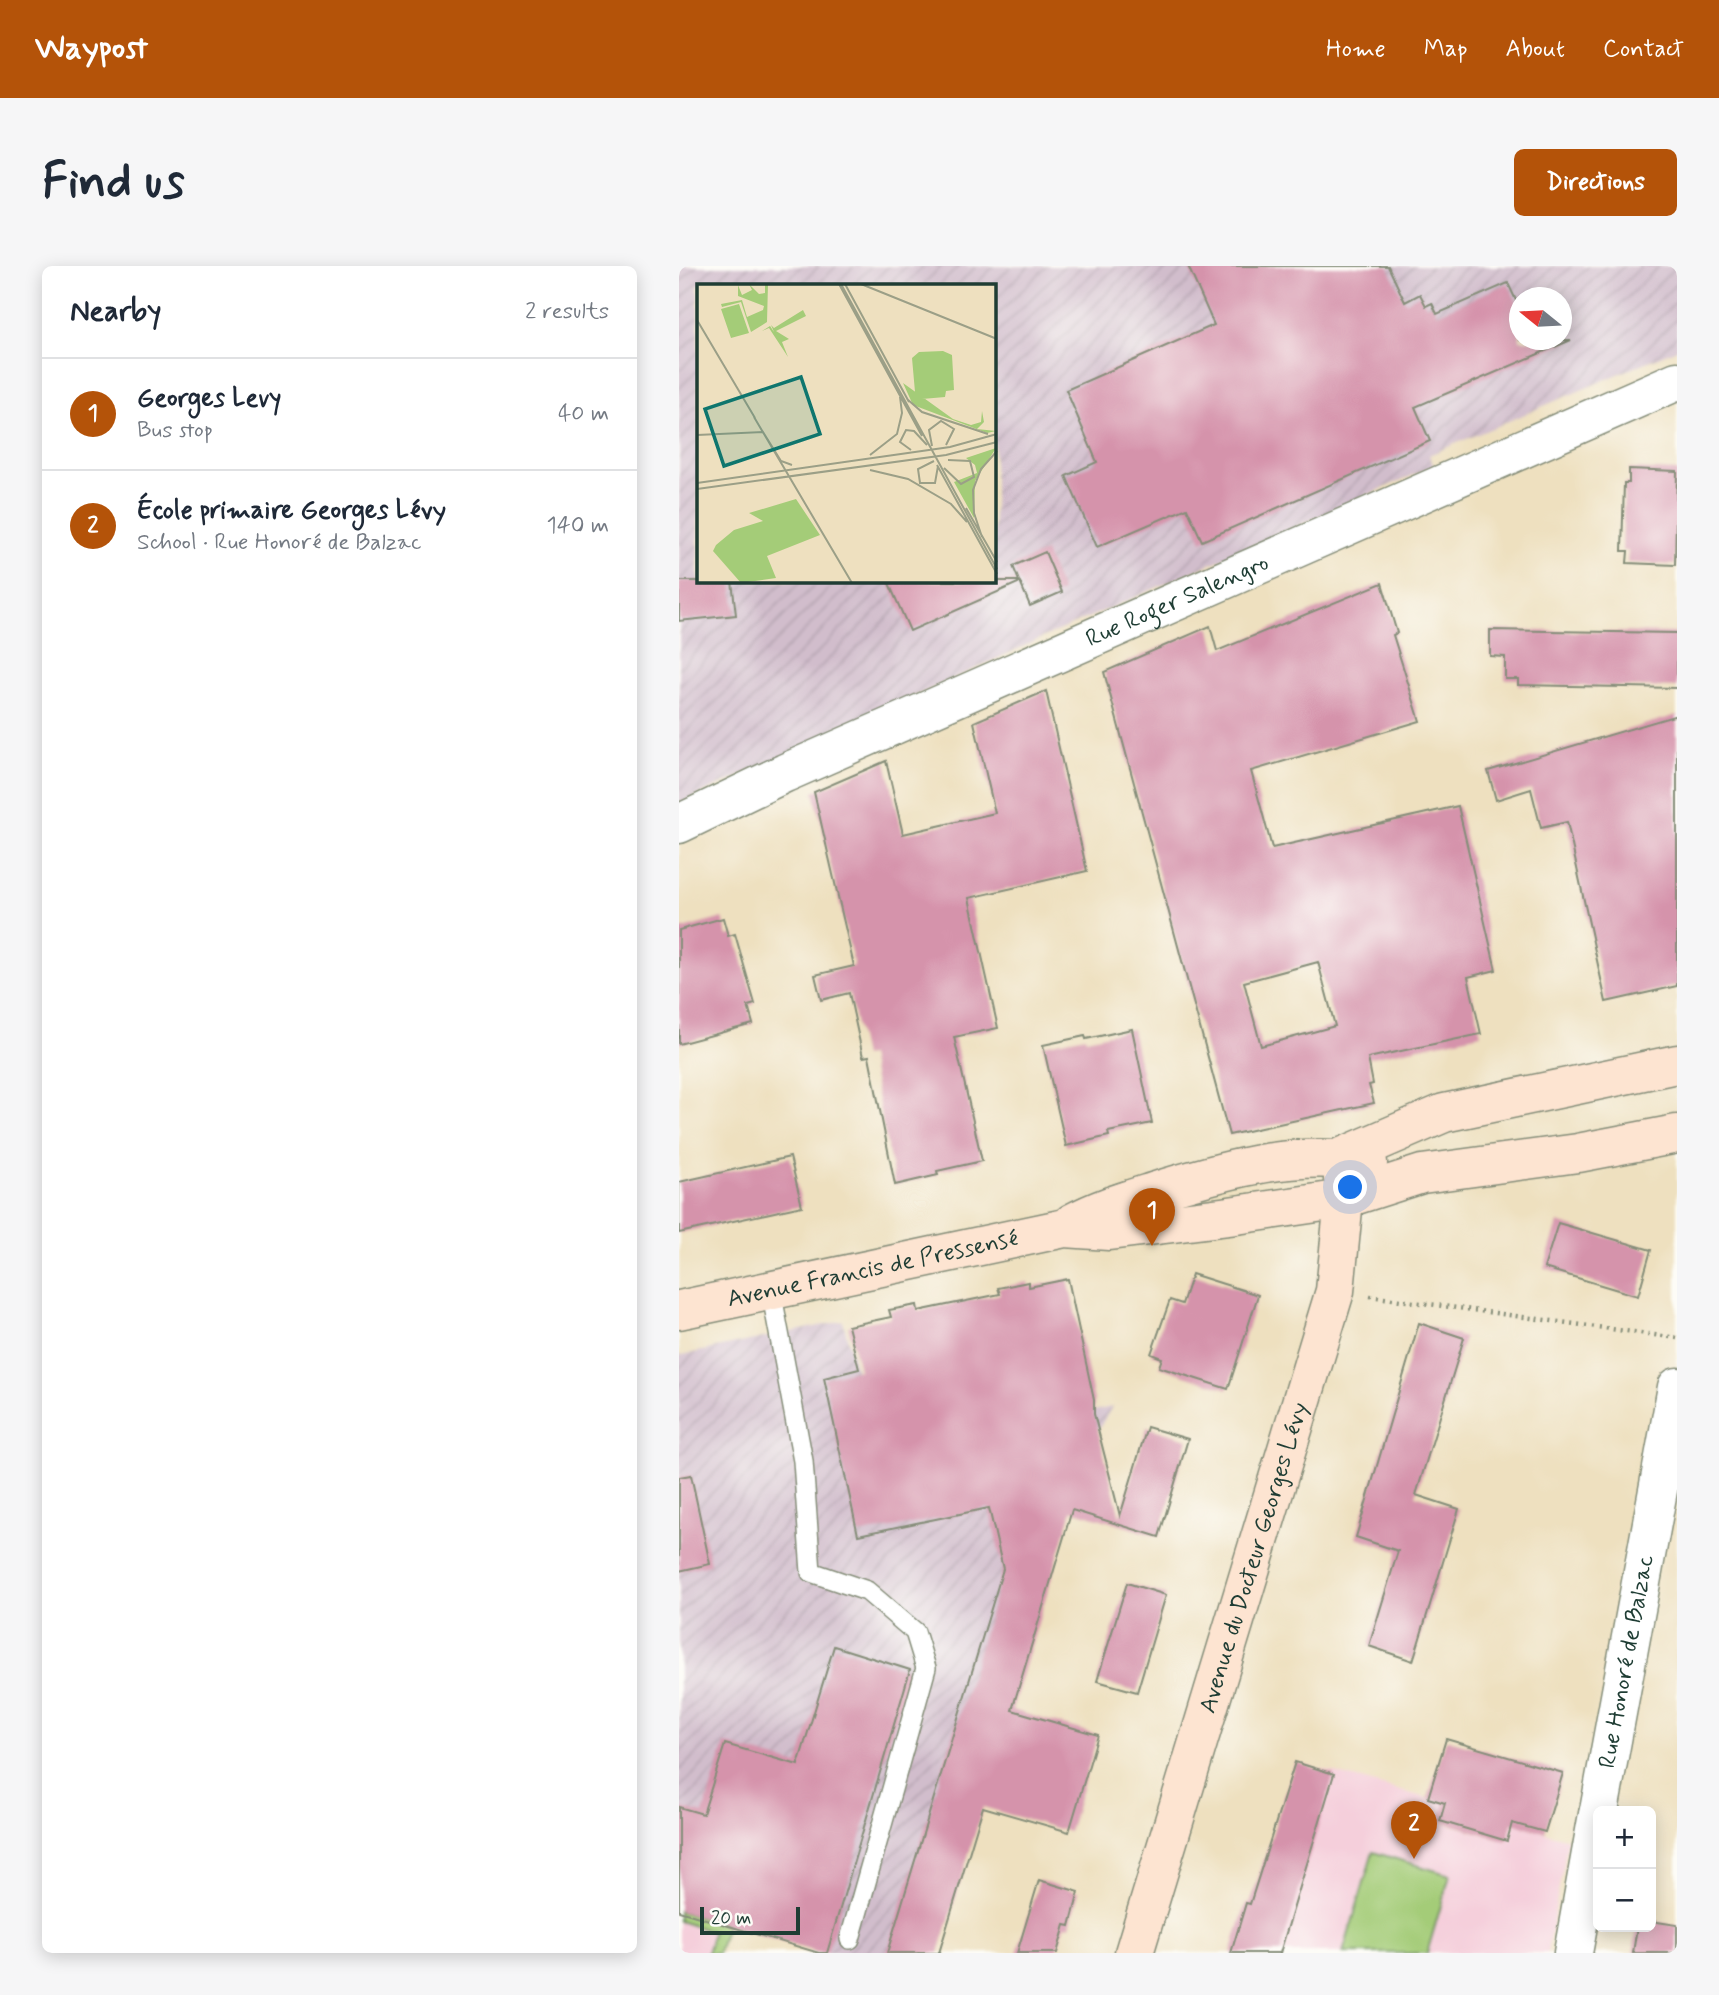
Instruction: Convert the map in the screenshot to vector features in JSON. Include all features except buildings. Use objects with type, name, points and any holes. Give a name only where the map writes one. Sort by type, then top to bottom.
[{"type":"street","name":"Rue Roger Salengro","points":[[679,824],[785,773],[1677,381]]},
{"type":"street","points":[[1342,1157],[1444,1113],[1677,1064]]},
{"type":"street","name":"Avenue Francis de Pressensé","points":[[1065,1227],[1109,1231],[1344,1199],[1422,1174],[1578,1153],[1677,1134]]},
{"type":"street","name":"Avenue Francis de Pressensé","points":[[679,1310],[1065,1227],[1098,1209],[1210,1175],[1281,1159],[1342,1157],[1422,1174]]},
{"type":"street","name":"Avenue du Docteur Georges Lévy","points":[[1134,1953],[1335,1291],[1344,1199],[1342,1157]]},
{"type":"street","name":"Rue Honoré de Balzac","points":[[1599,1806],[1677,1387]]},
{"type":"street","name":"Rue Honoré de Balzac","points":[[1573,1953],[1593,1840]]},
{"type":"lane","points":[[771,1290],[803,1461],[811,1572],[867,1591],[915,1632],[926,1668],[850,1939]]},
{"type":"path","points":[[1335,1291],[1677,1339]]},
{"type":"shaded area","points":[[679,266],[1677,266],[1677,349],[1429,455],[1434,466],[1044,637],[679,804]]},
{"type":"shaded area","points":[[843,1321],[879,1458],[1112,1407],[1083,1454],[937,1953],[819,1953],[679,1911],[679,1356]]},
{"type":"shaded area","points":[[1295,1762],[1445,1803],[1440,1822],[1507,1841],[1512,1823],[1568,1839],[1547,1953],[1231,1953],[1246,1903],[1250,1904]]},
{"type":"shaded area","points":[[679,1911],[726,1925],[718,1953],[679,1953]]},
{"type":"green space","points":[[1373,1852],[1450,1875],[1427,1953],[1343,1953]]},
{"type":"green space","points":[[679,1911],[726,1925],[718,1953],[707,1953],[713,1932],[679,1921]]},
{"type":"place","name":"Georges Levy","points":[[1152,1246]]},
{"type":"place","name":"École primaire Georges Lévy","points":[[1414,1859]]}]
